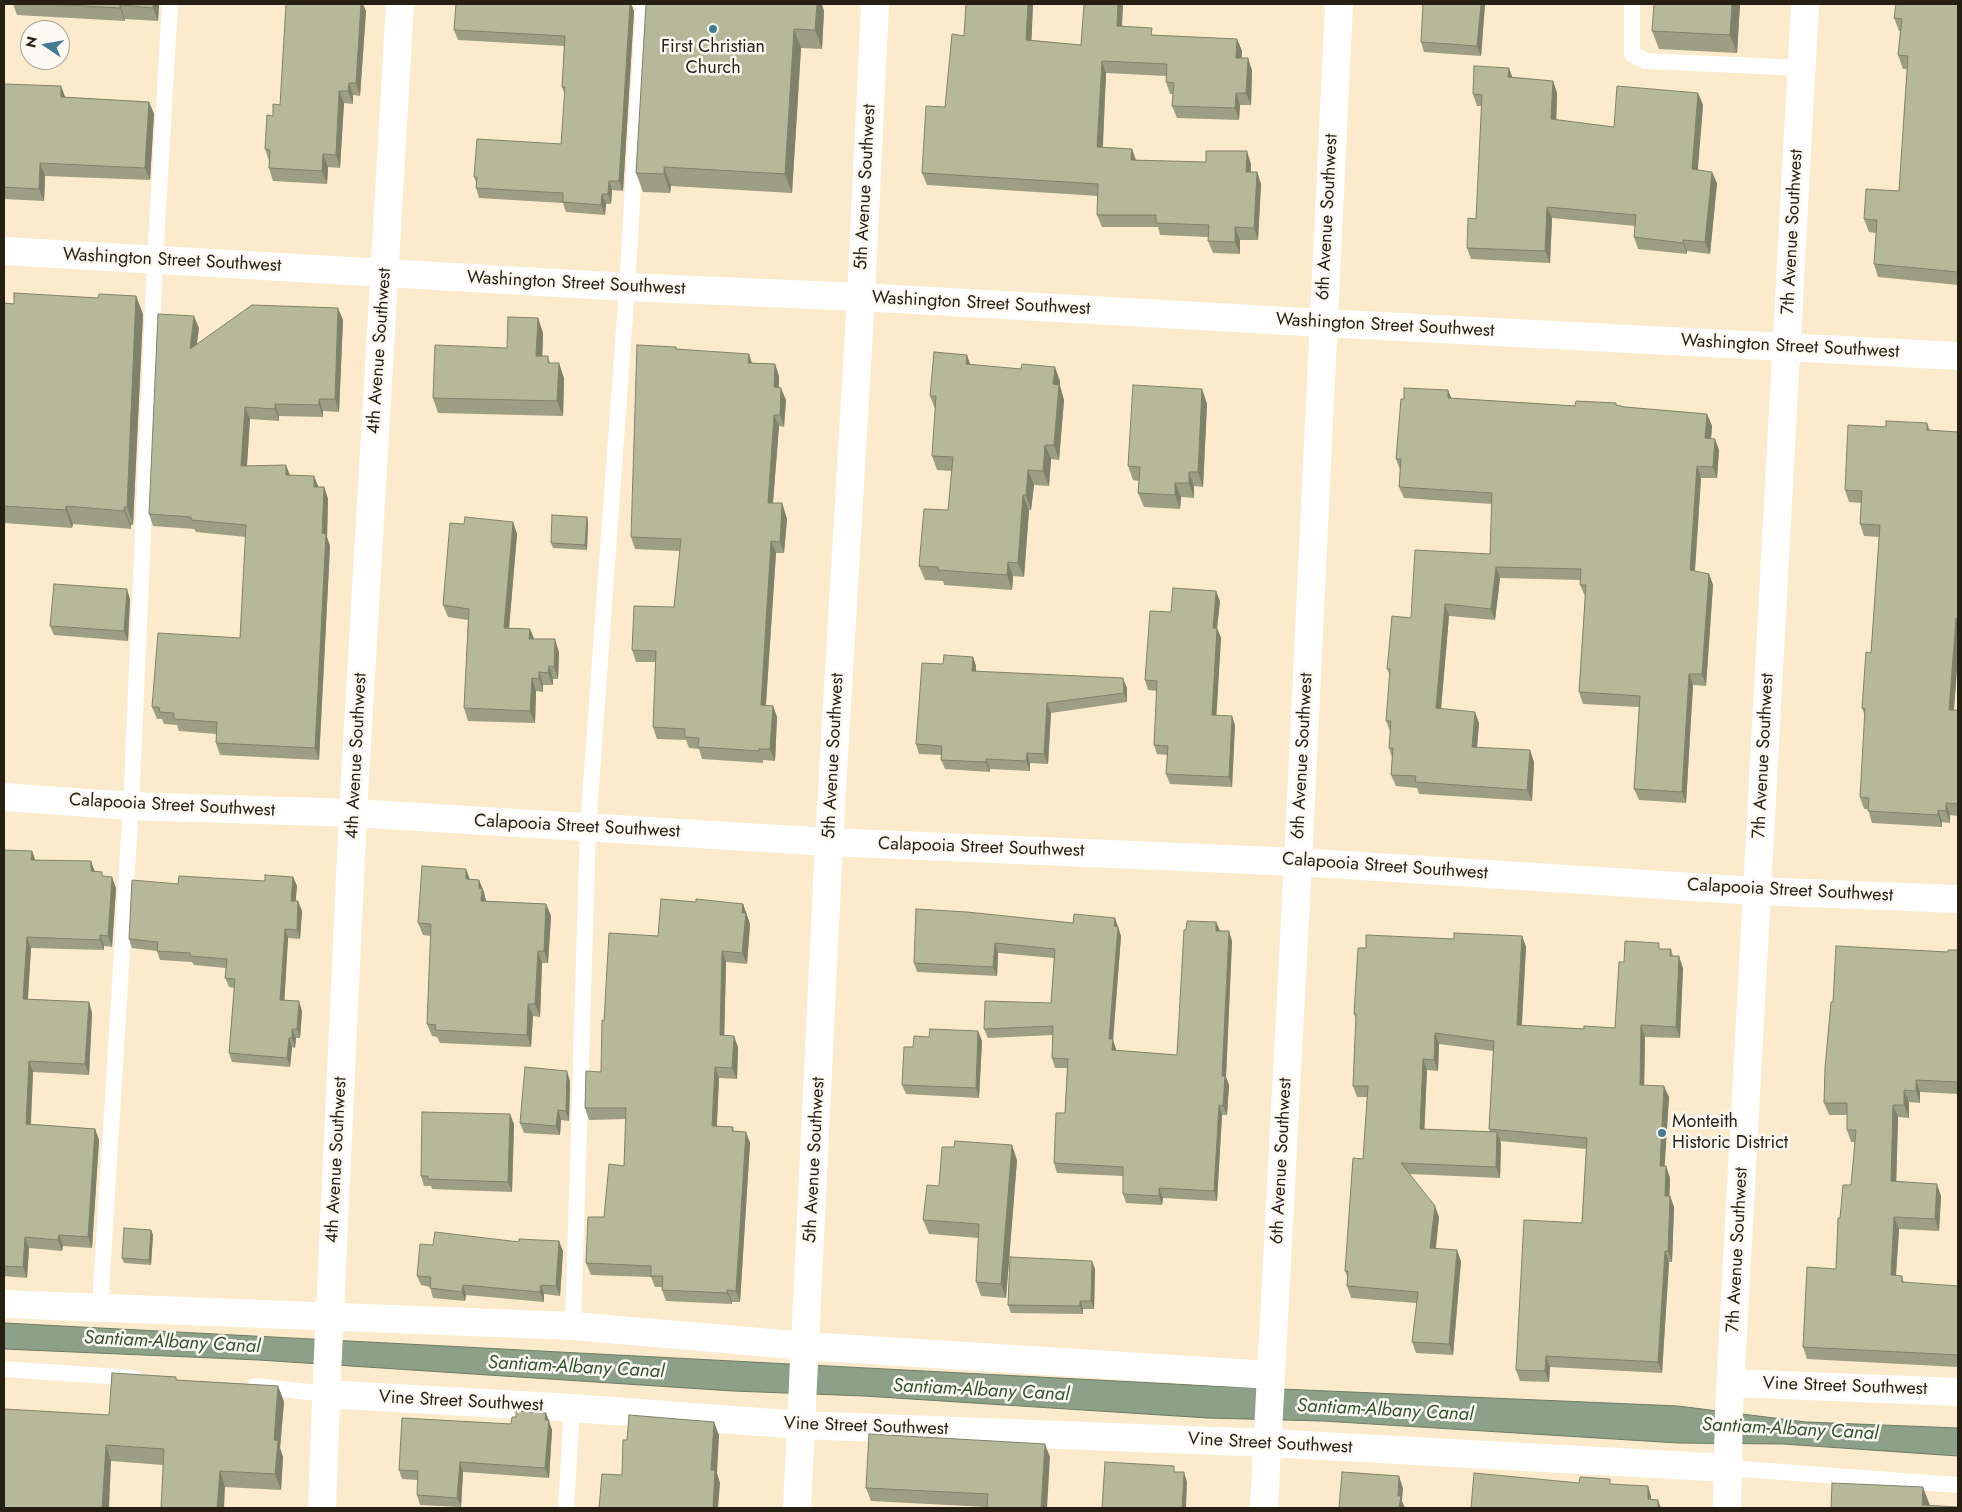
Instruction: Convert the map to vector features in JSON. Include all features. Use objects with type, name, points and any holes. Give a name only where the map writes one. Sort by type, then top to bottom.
[{"type":"street","name":"4th Avenue Southwest","points":[[322,1508],[353,813],[380,319],[386,272],[400,4]]},
{"type":"street","name":"5th Avenue Southwest","points":[[797,1508],[829,842],[861,297],[875,4]]},
{"type":"street","name":"6th Avenue Southwest","points":[[1264,1508],[1298,862],[1339,4]]},
{"type":"street","name":"7th Avenue Southwest","points":[[1726,1508],[1730,1395],[1805,4]]},
{"type":"street","name":"Washington Street Southwest","points":[[4,251],[627,287],[861,297],[1958,356]]},
{"type":"street","name":"Calapooia Street Southwest","points":[[4,797],[131,806],[353,813],[829,842],[1298,862],[1757,891],[1958,898]]},
{"type":"street","points":[[4,1304],[100,1308],[330,1323],[573,1326],[805,1353],[1270,1378]]},
{"type":"street","name":"Vine Street Southwest","points":[[326,1385],[572,1408],[802,1414],[1729,1456]]},
{"type":"street","name":"Vine Street Southwest","points":[[1730,1395],[1958,1392]]},
{"type":"lane","points":[[100,1308],[131,806],[154,261],[170,4]]},
{"type":"lane","points":[[573,1326],[588,828],[627,287],[644,4]]},
{"type":"lane","points":[[1632,4],[1632,54],[1646,61],[1802,68]]},
{"type":"lane","points":[[4,1369],[152,1379]]},
{"type":"lane","name":"Vine Street Southwest","points":[[241,1385],[280,1387],[326,1385]]},
{"type":"lane","points":[[566,1508],[572,1408]]},
{"type":"lane","points":[[1729,1456],[1958,1485]]},
{"type":"water","name":"Santiam-Albany Canal","points":[[4,1323],[1211,1386],[1678,1406],[1806,1422],[1958,1428],[1958,1456],[1783,1444],[1678,1443],[1323,1421],[1208,1418],[864,1396],[733,1391],[259,1360],[4,1349]]},
{"type":"building","points":[[47,4],[153,4],[153,8],[120,5],[120,8]]},
{"type":"building","points":[[286,4],[361,4],[356,83],[349,83],[348,91],[339,91],[336,155],[323,154],[322,171],[269,168],[270,150],[265,149],[267,115],[273,116],[273,104],[280,105]]},
{"type":"building","points":[[456,4],[630,4],[619,181],[609,181],[608,194],[602,194],[601,205],[563,202],[563,193],[476,188],[477,177],[474,177],[477,139],[561,144],[565,87],[562,87],[565,36],[454,30]]},
{"type":"building","points":[[646,4],[817,4],[815,30],[794,29],[785,174],[664,167],[664,174],[636,173]]},
{"type":"building","points":[[966,4],[1028,4],[1026,40],[1081,45],[1084,4],[1118,4],[1117,26],[1152,28],[1151,35],[1237,39],[1236,58],[1248,58],[1246,93],[1236,93],[1235,108],[1172,106],[1174,83],[1166,82],[1167,64],[1102,61],[1097,147],[1132,149],[1131,160],[1206,162],[1206,151],[1247,151],[1246,172],[1257,172],[1254,228],[1235,227],[1235,242],[1208,241],[1209,225],[1156,223],[1156,215],[1097,215],[1098,184],[922,173],[926,106],[945,107],[952,34],[964,36]]},
{"type":"building","points":[[1423,4],[1481,4],[1477,46],[1421,42]]},
{"type":"building","points":[[1654,4],[1732,4],[1730,35],[1652,31]]},
{"type":"building","points":[[1896,4],[1958,4],[1958,272],[1874,264],[1877,220],[1864,219],[1866,189],[1899,191],[1908,56],[1898,55],[1902,19],[1894,18]]},
{"type":"building","points":[[1474,66],[1509,68],[1508,77],[1553,81],[1551,119],[1614,127],[1617,86],[1698,93],[1692,169],[1712,172],[1705,242],[1683,240],[1683,243],[1634,237],[1636,215],[1547,207],[1545,251],[1467,248],[1468,218],[1476,219],[1482,95],[1473,94]]},
{"type":"building","points":[[4,84],[61,86],[61,97],[149,102],[145,168],[40,163],[39,189],[4,187]]},
{"type":"building","points":[[14,293],[98,298],[99,294],[136,296],[127,507],[124,507],[124,511],[66,506],[66,510],[4,506],[4,303],[14,304]]},
{"type":"building","points":[[252,305],[338,308],[335,399],[319,399],[319,405],[275,404],[275,409],[245,407],[241,466],[286,465],[286,475],[314,476],[314,487],[324,487],[322,533],[326,534],[315,748],[216,743],[217,722],[174,719],[174,713],[160,712],[159,707],[152,707],[158,633],[240,638],[246,525],[191,520],[191,517],[149,514],[158,314],[194,316],[190,349]]},
{"type":"building","points":[[508,317],[538,318],[536,356],[548,356],[548,363],[559,363],[557,401],[433,398],[435,345],[507,348]]},
{"type":"building","points":[[637,345],[749,354],[748,363],[775,364],[774,387],[781,388],[780,415],[774,415],[768,503],[782,503],[782,507],[780,542],[771,541],[761,705],[773,706],[770,749],[759,749],[759,751],[698,747],[699,738],[685,737],[685,729],[653,727],[656,651],[632,650],[634,606],[674,607],[681,539],[631,537]]},
{"type":"building","points":[[934,352],[967,355],[966,364],[1021,369],[1022,364],[1055,367],[1053,384],[1059,385],[1054,445],[1045,445],[1043,471],[1028,470],[1026,495],[1023,495],[1018,563],[1008,562],[1007,575],[938,570],[938,567],[919,566],[924,509],[948,510],[953,457],[932,456],[936,396],[930,396]]},
{"type":"building","points":[[1133,385],[1202,389],[1198,472],[1189,472],[1189,483],[1175,483],[1175,495],[1138,493],[1140,467],[1128,466]]},
{"type":"building","points":[[1404,388],[1448,390],[1448,398],[1575,406],[1576,401],[1616,403],[1616,405],[1625,407],[1707,414],[1705,438],[1715,439],[1713,467],[1697,466],[1690,570],[1709,574],[1702,674],[1689,674],[1682,792],[1634,789],[1640,696],[1579,692],[1586,585],[1580,585],[1581,569],[1496,567],[1491,609],[1445,604],[1436,708],[1475,712],[1472,747],[1530,750],[1527,790],[1415,782],[1416,776],[1391,775],[1393,748],[1389,748],[1391,721],[1386,721],[1390,669],[1387,669],[1392,616],[1411,618],[1415,550],[1490,554],[1492,493],[1399,487],[1401,459],[1396,459],[1401,399],[1404,399]]},
{"type":"building","points":[[1886,421],[1927,423],[1927,430],[1958,432],[1958,618],[1956,618],[1949,710],[1958,710],[1958,804],[1946,803],[1946,811],[1938,810],[1938,815],[1868,811],[1869,798],[1860,797],[1865,709],[1862,708],[1866,652],[1871,653],[1880,525],[1860,524],[1862,491],[1845,490],[1848,425],[1886,427]]},
{"type":"building","points":[[552,515],[587,517],[585,545],[551,543]]},
{"type":"building","points":[[465,517],[513,522],[504,628],[530,629],[529,639],[555,639],[554,667],[549,666],[548,673],[539,672],[539,679],[532,678],[530,711],[464,708],[469,609],[443,605],[450,523],[464,524]]},
{"type":"building","points":[[54,584],[127,589],[124,631],[50,626]]},
{"type":"building","points":[[1173,588],[1216,591],[1213,628],[1217,628],[1212,715],[1232,716],[1229,777],[1166,774],[1168,746],[1154,745],[1157,681],[1145,680],[1150,611],[1171,612]]},
{"type":"building","points":[[944,655],[973,657],[972,671],[1123,678],[1124,693],[1047,703],[1044,754],[1027,753],[1026,761],[986,759],[986,762],[941,760],[942,746],[916,744],[922,663],[943,664]]},
{"type":"building","points":[[4,850],[32,851],[31,860],[91,861],[91,871],[102,872],[102,876],[112,877],[108,936],[100,935],[100,940],[27,937],[23,999],[89,1002],[85,1064],[29,1061],[26,1124],[95,1129],[88,1237],[59,1235],[58,1240],[25,1237],[23,1267],[4,1266]]},
{"type":"building","points":[[422,866],[466,869],[466,879],[479,880],[479,888],[482,889],[481,901],[546,904],[544,951],[538,951],[535,1004],[528,1004],[527,1035],[435,1030],[436,1025],[427,1024],[431,924],[418,923]]},
{"type":"building","points":[[265,875],[293,877],[291,901],[298,901],[297,930],[285,929],[280,1000],[299,1001],[297,1029],[292,1029],[292,1038],[289,1038],[287,1058],[229,1053],[235,979],[225,978],[227,959],[190,956],[190,953],[157,951],[158,942],[129,939],[132,880],[178,884],[179,876],[265,881]]},
{"type":"building","points":[[661,899],[696,902],[696,899],[743,904],[742,913],[746,913],[742,953],[722,951],[720,1035],[734,1036],[732,1068],[715,1067],[712,1126],[733,1127],[732,1131],[746,1132],[736,1291],[727,1290],[727,1293],[662,1290],[663,1276],[651,1276],[651,1266],[586,1263],[588,1217],[604,1217],[609,1164],[624,1166],[626,1108],[585,1108],[586,1071],[601,1072],[602,1020],[604,1021],[609,933],[658,936]]},
{"type":"building","points":[[916,909],[967,912],[1073,923],[1074,914],[1115,918],[1114,926],[1118,927],[1109,1039],[1113,1039],[1112,1050],[1177,1055],[1184,930],[1186,930],[1187,921],[1216,922],[1216,931],[1229,931],[1222,1076],[1225,1076],[1223,1106],[1219,1105],[1214,1191],[1159,1188],[1159,1196],[1123,1194],[1123,1167],[1054,1163],[1056,1113],[1065,1113],[1068,1059],[1052,1058],[1053,1026],[984,1029],[985,1001],[1051,1003],[1055,949],[995,943],[993,967],[914,963]]},
{"type":"building","points":[[1454,933],[1522,936],[1517,1025],[1584,1029],[1584,1026],[1615,1028],[1619,962],[1624,962],[1625,941],[1659,943],[1659,949],[1671,949],[1670,956],[1679,956],[1676,1027],[1641,1025],[1640,1085],[1664,1086],[1660,1166],[1666,1166],[1665,1196],[1670,1196],[1668,1251],[1665,1251],[1658,1362],[1546,1356],[1545,1371],[1516,1370],[1524,1220],[1582,1223],[1587,1138],[1489,1129],[1494,1041],[1435,1033],[1434,1060],[1423,1059],[1420,1129],[1497,1132],[1496,1167],[1401,1163],[1435,1206],[1430,1248],[1457,1250],[1449,1344],[1412,1342],[1418,1292],[1347,1286],[1348,1271],[1345,1271],[1353,1158],[1363,1159],[1368,1086],[1353,1086],[1356,1014],[1354,1014],[1358,948],[1366,948],[1366,935],[1454,939]]},
{"type":"building","points":[[1836,946],[1948,952],[1948,950],[1958,950],[1958,1082],[1916,1080],[1916,1091],[1904,1090],[1904,1105],[1893,1105],[1891,1181],[1937,1184],[1935,1219],[1894,1217],[1891,1275],[1902,1276],[1902,1282],[1958,1286],[1958,1355],[1803,1347],[1807,1267],[1836,1269],[1838,1218],[1840,1218],[1843,1185],[1851,1185],[1856,1130],[1847,1130],[1847,1103],[1824,1103],[1825,1068],[1831,1002],[1833,1002]]},
{"type":"building","points":[[930,1029],[978,1031],[976,1088],[902,1085],[904,1047],[913,1047],[914,1036],[929,1037]]},
{"type":"building","points":[[525,1067],[567,1071],[566,1111],[558,1110],[556,1126],[520,1123]]},
{"type":"building","points":[[422,1112],[510,1114],[508,1182],[428,1179],[428,1176],[421,1176]]},
{"type":"building","points":[[955,1141],[1012,1145],[1001,1284],[976,1282],[979,1224],[923,1220],[927,1185],[939,1186],[942,1147],[954,1147]]},
{"type":"building","points":[[124,1228],[151,1230],[149,1260],[122,1258]]},
{"type":"building","points":[[435,1232],[519,1242],[519,1239],[559,1241],[556,1286],[541,1285],[540,1292],[463,1285],[462,1292],[430,1288],[431,1277],[417,1276],[420,1244],[433,1245]]},
{"type":"building","points":[[1010,1257],[1092,1261],[1091,1301],[1080,1301],[1080,1306],[1008,1305]]},
{"type":"building","points":[[112,1373],[176,1377],[176,1380],[278,1386],[274,1440],[278,1441],[275,1474],[220,1471],[217,1508],[161,1508],[164,1449],[106,1445],[102,1508],[4,1508],[4,1409],[109,1415]]},
{"type":"building","points":[[516,1411],[546,1413],[545,1420],[549,1420],[545,1468],[460,1462],[457,1498],[417,1495],[418,1471],[399,1470],[402,1418],[511,1424],[512,1417],[516,1417]]},
{"type":"building","points":[[629,1415],[714,1422],[711,1470],[715,1470],[713,1508],[599,1508],[602,1474],[622,1475],[623,1440],[627,1440]]},
{"type":"building","points":[[869,1434],[1045,1444],[1041,1508],[987,1508],[988,1494],[866,1488]]},
{"type":"building","points":[[1105,1462],[1174,1466],[1174,1472],[1184,1472],[1182,1508],[1102,1508]]},
{"type":"building","points":[[1342,1472],[1399,1476],[1398,1496],[1401,1496],[1399,1508],[1339,1508]]},
{"type":"building","points":[[1474,1473],[1579,1483],[1580,1477],[1610,1479],[1610,1484],[1648,1486],[1648,1499],[1658,1500],[1658,1508],[1471,1508]]},
{"type":"building","points":[[1832,1483],[1923,1487],[1922,1505],[1958,1508],[1831,1508]]},
{"type":"place","name":"First Christian Church","points":[[713,29]]},
{"type":"place","name":"Monteith Historic District","points":[[1662,1133]]}]
